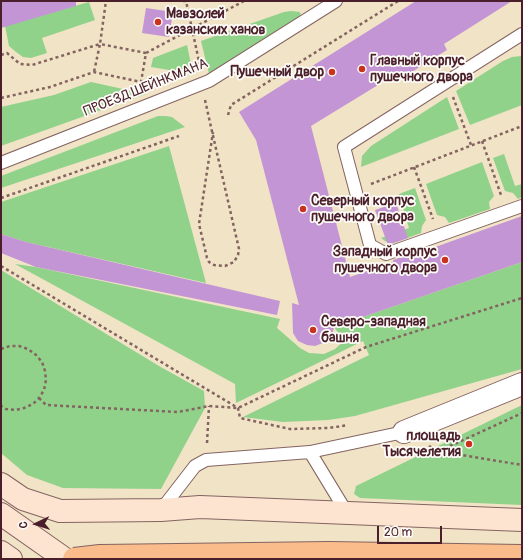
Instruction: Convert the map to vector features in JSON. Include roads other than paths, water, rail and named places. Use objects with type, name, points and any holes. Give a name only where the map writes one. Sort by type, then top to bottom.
[{"type":"main road","points":[[1,484],[23,500],[60,511],[160,510],[200,507],[522,520]]},
{"type":"main road","points":[[1,514],[65,559]]},
{"type":"main road","points":[[1,552],[11,559]]},
{"type":"main road","points":[[74,559],[100,556],[329,553],[522,556]]},
{"type":"street","points":[[404,432],[522,384]]},
{"type":"lane","name":"ПРОЕЗД ШЕЙНКМАНА","points":[[1,163],[209,81],[336,1]]},
{"type":"lane","points":[[522,34],[344,147],[370,245],[386,254],[522,206]]},
{"type":"lane","points":[[160,510],[195,466],[206,460],[310,452],[404,432]]},
{"type":"lane","points":[[310,452],[347,513]]},
{"type":"place","name":"Мавзолей казанских ханов","points":[[158,22]]},
{"type":"place","name":"Главный корпус пушечного двора","points":[[362,69]]},
{"type":"place","name":"Пушечный двор","points":[[332,72]]},
{"type":"place","name":"Северный корпус пушечного двора","points":[[303,209]]},
{"type":"place","name":"Западный корпус пушечного двора","points":[[445,260]]},
{"type":"place","name":"Северо-западная башня","points":[[313,330]]},
{"type":"place","name":"площадь Тысячелетия","points":[[469,444]]}]
